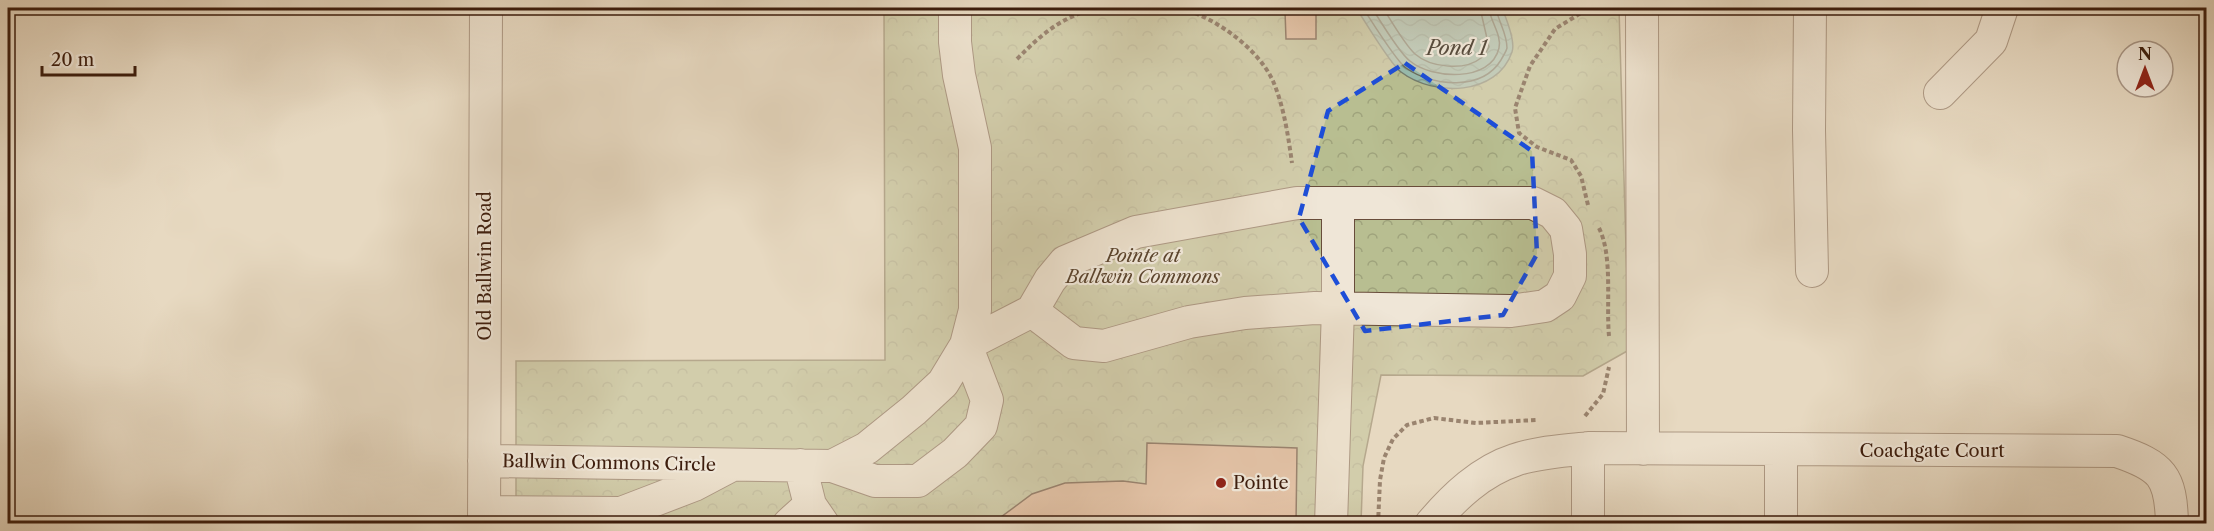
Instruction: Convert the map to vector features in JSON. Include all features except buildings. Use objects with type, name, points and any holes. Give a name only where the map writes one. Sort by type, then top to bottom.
[{"type":"street","name":"Old Ballwin Road","points":[[484,518],[486,8]]},
{"type":"street","name":"Ballwin Commons Circle","points":[[484,461],[831,466],[867,448],[943,384],[966,345],[975,310],[975,148],[959,75],[955,42],[955,8]]},
{"type":"street","points":[[1642,8],[1643,449]]},
{"type":"street","points":[[1810,8],[1809,130],[1812,271]]},
{"type":"street","points":[[1940,93],[1991,41],[2002,8]]},
{"type":"street","points":[[831,466],[875,482],[918,481],[955,453],[981,426],[987,400],[966,345],[1032,311],[1050,280],[1065,262],[1136,232],[1297,203],[1533,203],[1553,213],[1566,229],[1570,254],[1570,276],[1560,296],[1545,306],[1511,311],[1338,308],[1245,313],[1189,322],[1104,346],[1074,343],[1032,311]]},
{"type":"street","points":[[1331,524],[1338,308],[1338,203]]},
{"type":"street","points":[[1588,448],[1588,524]]},
{"type":"street","name":"Coachgate Court","points":[[1431,524],[1452,499],[1484,475],[1515,459],[1588,448],[1781,451],[2117,451],[2143,459],[2161,472],[2172,496],[2172,524]]},
{"type":"street","points":[[1781,451],[1781,524]]},
{"type":"street","name":"Ballwin Commons Circle","points":[[484,518],[621,513],[694,485],[733,464]]},
{"type":"street","points":[[800,465],[807,517]]},
{"type":"path","points":[[1017,59],[1047,30],[1077,13],[1096,8]]},
{"type":"path","points":[[1181,8],[1200,13],[1228,30],[1256,58],[1272,80],[1286,123],[1292,163]]},
{"type":"highlighted area","points":[[1405,63],[1532,151],[1537,254],[1503,315],[1365,331],[1299,218],[1328,111]]},
{"type":"green space","name":"Pointe at Ballwin Commons","points":[[884,8],[1619,8],[1629,350],[1583,376],[1381,375],[1363,466],[1361,523],[516,524],[516,361],[885,360]]},
{"type":"water","name":"Pond 1","points":[[1356,8],[1502,8],[1512,36],[1512,52],[1504,67],[1493,77],[1479,84],[1463,88],[1430,86],[1415,80],[1396,67]]},
{"type":"place","name":"Pointe","points":[[1221,483]]}]
